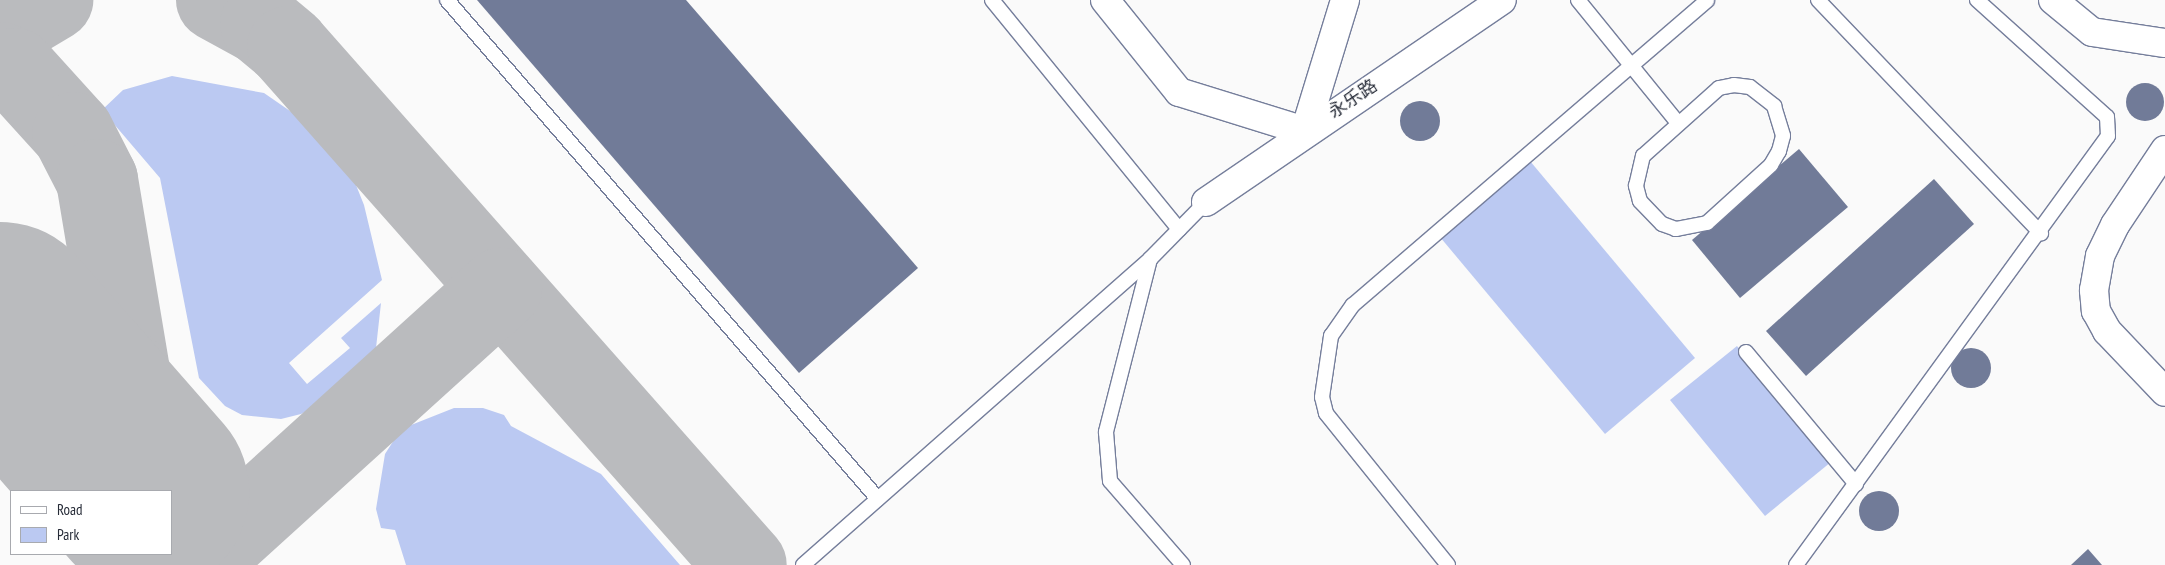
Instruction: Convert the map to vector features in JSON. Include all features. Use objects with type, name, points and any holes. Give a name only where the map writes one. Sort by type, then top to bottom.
[{"type":"street","points":[[1105,0],[1179,92],[1305,131],[1345,0]]},
{"type":"street","name":"永乐路","points":[[1206,202],[1305,131],[1502,0]]},
{"type":"street","points":[[2053,0],[2092,32],[2165,44]]},
{"type":"street","points":[[2165,150],[2115,225],[2100,256],[2094,290],[2096,311],[2107,331],[2165,392]]},
{"type":"lane","points":[[447,0],[878,499]]},
{"type":"lane","points":[[992,0],[1180,228]]},
{"type":"lane","points":[[1578,0],[1678,123]]},
{"type":"lane","points":[[1448,565],[1326,413],[1322,397],[1331,336],[1353,305],[1707,0]]},
{"type":"lane","points":[[1818,0],[2041,233]]},
{"type":"lane","points":[[1796,565],[2100,152],[2108,136],[2107,117],[1977,0]]},
{"type":"lane","points":[[1734,85],[1763,95],[1781,120],[1781,144],[1770,165],[1707,223],[1692,228],[1662,224],[1640,201],[1636,186],[1643,156],[1678,123],[1719,88],[1734,85]]},
{"type":"lane","points":[[803,565],[1150,258],[1206,202]]},
{"type":"lane","points":[[1150,258],[1106,432],[1110,481],[1182,565]]},
{"type":"lane","points":[[1746,352],[1856,484]]},
{"type":"green space","points":[[172,76],[264,93],[306,122],[352,175],[364,205],[382,280],[289,363],[307,384],[350,348],[341,338],[381,303],[376,348],[370,363],[327,401],[301,414],[281,419],[242,415],[225,406],[199,378],[160,178],[102,110],[123,90]]},
{"type":"green space","points":[[1530,161],[1695,358],[1605,434],[1440,237]]},
{"type":"green space","points":[[1737,346],[1831,462],[1765,516],[1670,400]]},
{"type":"green space","points":[[454,408],[483,408],[504,415],[511,426],[601,474],[680,565],[406,565],[395,530],[381,528],[376,509],[385,454],[401,429]]},
{"type":"building","points":[[477,0],[686,0],[918,268],[799,373]]},
{"type":"building","points":[[2145,83],[2158,89],[2164,102],[2158,115],[2145,121],[2132,115],[2126,102],[2132,89]]},
{"type":"building","points":[[1424,101],[1431,104],[1437,110],[1440,121],[1439,129],[1431,138],[1424,141],[1416,141],[1409,138],[1401,129],[1400,117],[1403,110],[1412,102]]},
{"type":"building","points":[[1799,149],[1848,207],[1740,298],[1692,240]]},
{"type":"building","points":[[1934,179],[1974,224],[1806,376],[1766,331]]},
{"type":"building","points":[[1975,348],[1982,351],[1988,357],[1991,368],[1990,376],[1982,385],[1975,388],[1967,388],[1960,385],[1952,376],[1951,364],[1954,357],[1963,349]]},
{"type":"building","points":[[1883,491],[1890,494],[1896,500],[1899,511],[1898,519],[1890,528],[1883,531],[1875,531],[1868,528],[1860,519],[1859,507],[1862,500],[1871,492]]},
{"type":"building","points":[[2088,549],[2102,565],[2071,565]]},
{"type":"taxiway","points":[[0,31],[52,0]]},
{"type":"taxiway","points":[[217,0],[261,24],[288,47],[746,565]]},
{"type":"taxiway","points":[[0,63],[15,69],[73,133],[97,180],[129,372],[159,490]]},
{"type":"taxiway","points":[[204,558],[501,289]]},
{"type":"runway","points":[[0,324],[145,490]]}]
